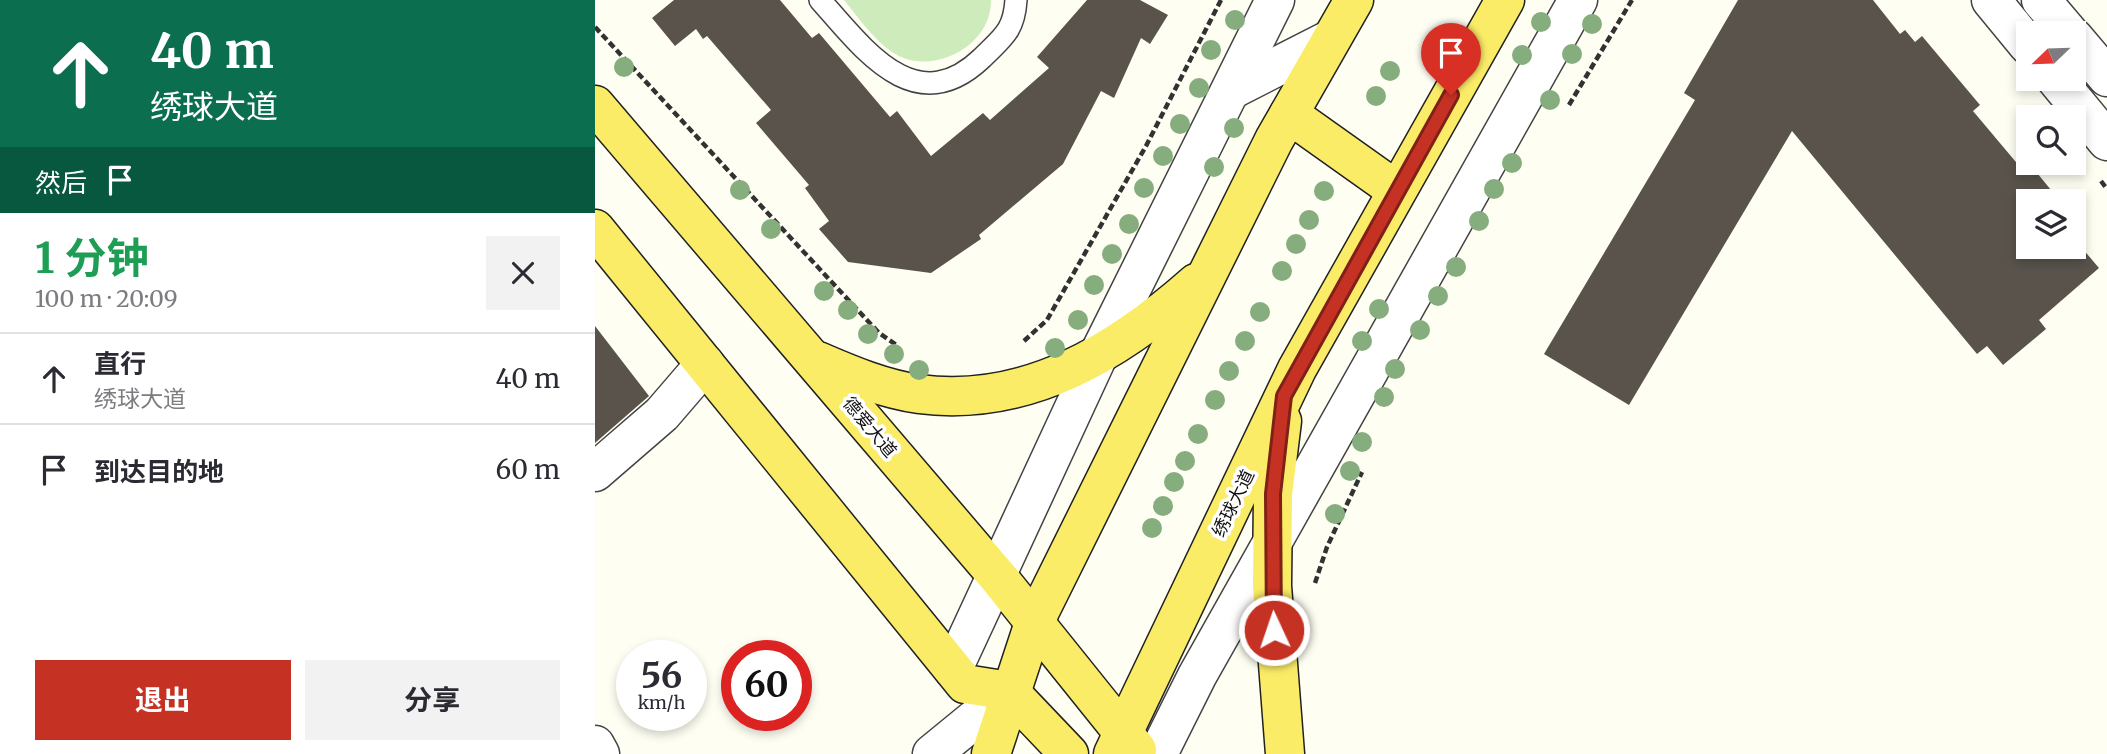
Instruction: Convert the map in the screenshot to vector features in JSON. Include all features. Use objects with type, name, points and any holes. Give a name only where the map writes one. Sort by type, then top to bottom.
[{"type":"main road","points":[[991,754],[1009,691],[1034,623],[1289,114],[1354,0]]},
{"type":"main road","name":"绣球大道","points":[[1125,747],[1284,396],[1396,190],[1505,0]]},
{"type":"main road","name":"德爱大道","points":[[595,105],[998,578],[1125,747]]},
{"type":"main road","points":[[1289,114],[1396,190]]},
{"type":"main road","points":[[595,229],[965,684],[1009,691],[1069,754]]},
{"type":"main road","points":[[813,359],[878,384],[947,396],[1001,393],[1073,370],[1098,356],[1134,334],[1208,272]]},
{"type":"main road","points":[[1284,396],[1273,494],[1272,543],[1274,630],[1285,754]]},
{"type":"street","points":[[953,669],[998,578],[1098,356],[1275,0]]},
{"type":"street","points":[[1159,754],[1197,676],[1579,0]]},
{"type":"street","points":[[1991,0],[2016,30]]},
{"type":"street","points":[[2041,0],[2059,21]]},
{"type":"street","points":[[1231,90],[1331,39]]},
{"type":"street","points":[[2086,52],[2107,77]]},
{"type":"street","points":[[2066,91],[2107,141]]},
{"type":"street","points":[[595,472],[662,414],[705,364]]},
{"type":"street","points":[[932,754],[1009,691]]},
{"type":"street","points":[[595,745],[600,754]]},
{"type":"lane","points":[[820,0],[873,57],[900,78],[925,84],[954,76],[976,63],[1014,22],[1016,0]]},
{"type":"path","points":[[1017,346],[1047,320],[1146,146],[1221,0]]},
{"type":"path","points":[[1562,116],[1632,0]]},
{"type":"path","points":[[595,27],[879,333],[908,352]]},
{"type":"path","points":[[1313,595],[1327,547],[1363,470]]},
{"type":"green space","points":[[844,0],[991,0],[989,17],[970,44],[940,59],[924,61],[907,59],[885,47]]},
{"type":"building","points":[[674,0],[780,0],[812,38],[819,33],[890,117],[897,111],[931,156],[983,113],[990,120],[1049,68],[1037,57],[1087,0],[1140,0],[1168,15],[1150,44],[1141,38],[1114,98],[1101,91],[1063,164],[979,235],[981,239],[931,273],[848,262],[819,229],[829,221],[805,188],[809,185],[756,123],[771,110],[707,36],[703,39],[696,29],[675,46],[652,18]]},
{"type":"building","points":[[1738,0],[1873,0],[1900,34],[1905,30],[1915,42],[1922,36],[1980,105],[1973,111],[2016,162],[2016,175],[2039,175],[2050,189],[2016,189],[2016,259],[2086,259],[2086,253],[2099,268],[2039,320],[2046,329],[2003,365],[1987,346],[1977,354],[1792,131],[1629,405],[1544,354],[1695,100],[1684,93]]},
{"type":"building","points":[[595,326],[649,396],[595,443]]},
{"type":"route","points":[[1274,630],[1273,494],[1280,452],[1284,396],[1451,95]]}]
